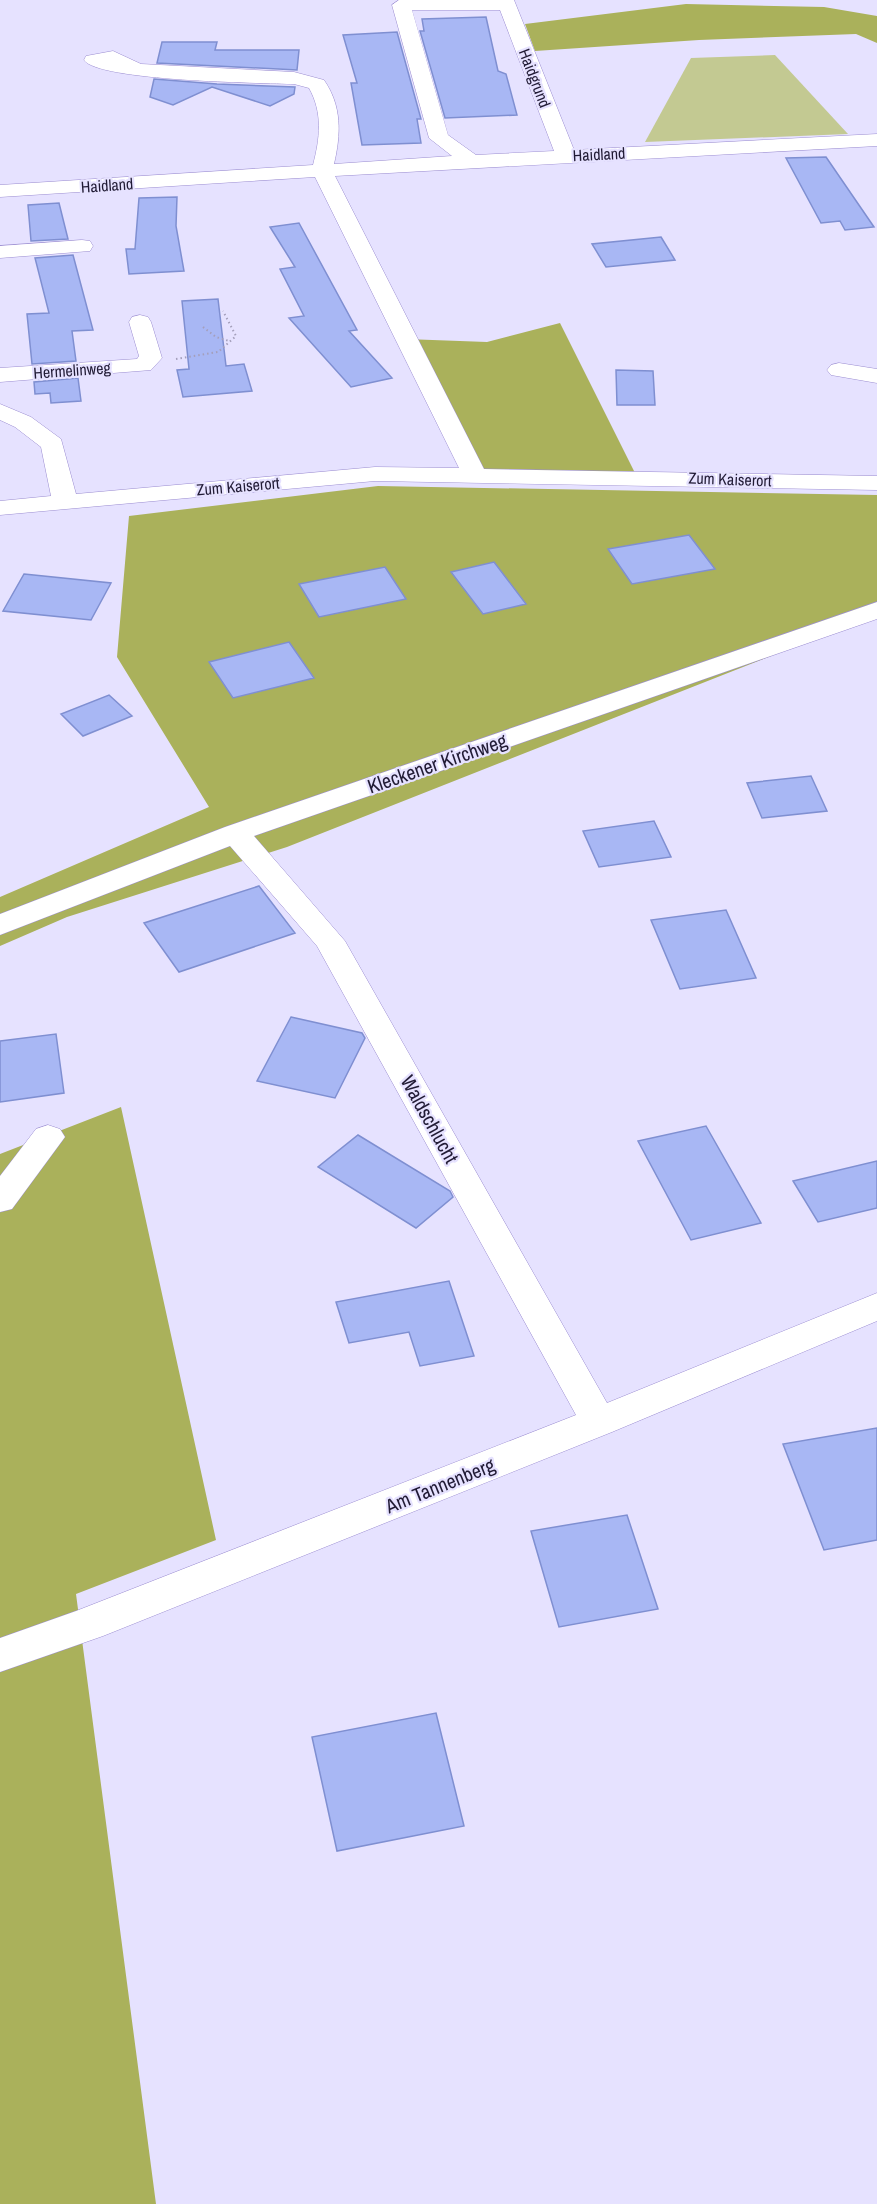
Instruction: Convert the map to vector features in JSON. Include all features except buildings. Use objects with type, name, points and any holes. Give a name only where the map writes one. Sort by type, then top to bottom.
[{"type":"street","name":"Haidgrund","points":[[506,2],[566,156]]},
{"type":"street","points":[[472,161],[439,138],[402,5],[506,2]]},
{"type":"street","points":[[137,69],[294,78],[317,84],[326,99],[331,134],[322,171],[476,477]]},
{"type":"street","name":"Haidland","points":[[0,191],[472,161],[877,140]]},
{"type":"street","points":[[0,252],[82,246]]},
{"type":"street","points":[[140,322],[147,362]]},
{"type":"street","name":"Hermelinweg","points":[[0,375],[147,362]]},
{"type":"street","points":[[839,370],[877,376]]},
{"type":"street","points":[[0,411],[23,422],[52,444],[65,502]]},
{"type":"street","name":"Zum Kaiserort","points":[[0,508],[375,474],[877,483]]},
{"type":"street","name":"Kleckener Kirchweg","points":[[0,925],[235,833],[877,610]]},
{"type":"street","name":"Waldschlucht","points":[[235,833],[330,940],[599,1422]]},
{"type":"street","points":[[0,1200],[48,1137]]},
{"type":"street","name":"Am Tannenberg","points":[[0,1654],[89,1624],[599,1422],[877,1306]]},
{"type":"path","points":[[147,362],[184,359],[200,353],[218,352],[236,336],[222,311]]},
{"type":"path","points":[[203,327],[216,338],[230,342]]},
{"type":"green space","points":[[686,4],[824,7],[877,16],[877,43],[856,34],[699,40],[535,51],[525,24]]},
{"type":"green space","points":[[775,55],[848,134],[645,142],[691,58]]},
{"type":"green space","points":[[560,323],[637,477],[476,477],[405,339],[487,342]]},
{"type":"green space","points":[[378,486],[877,495],[877,614],[287,847],[67,917],[0,946],[0,897],[209,807],[117,657],[129,516]]},
{"type":"green space","points":[[121,1107],[216,1540],[76,1594],[156,2204],[0,2204],[0,1154]]}]
